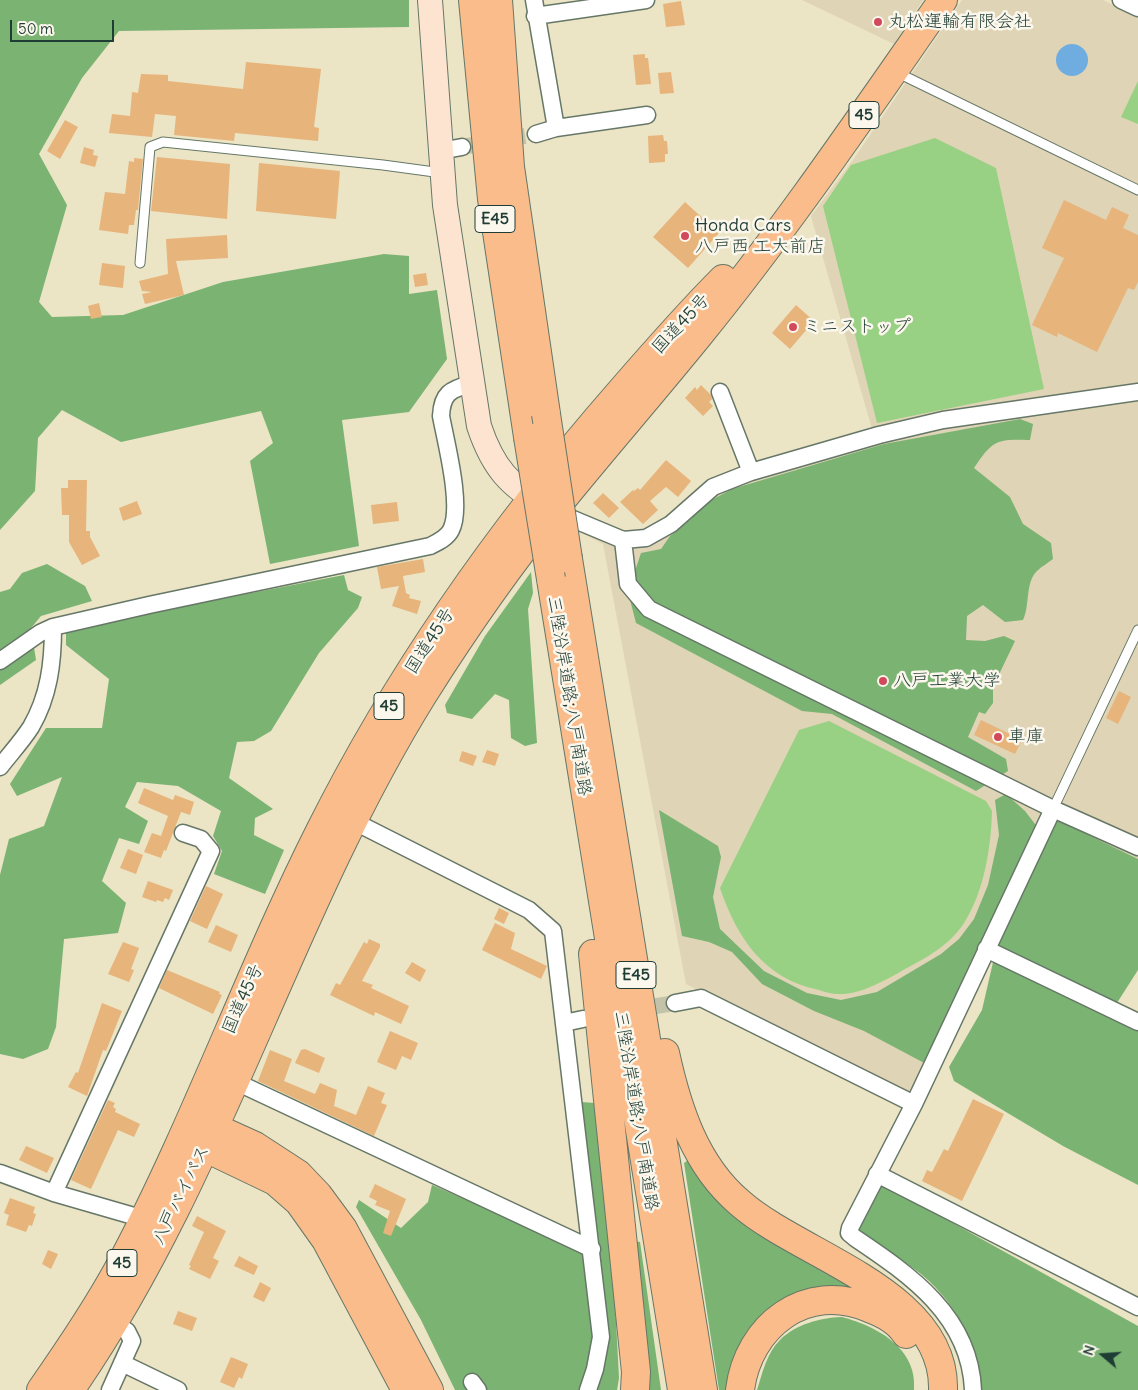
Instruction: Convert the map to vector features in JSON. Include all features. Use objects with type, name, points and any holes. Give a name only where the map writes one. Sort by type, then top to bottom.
[{"type":"highway","name":"三陸沿岸道路;八戸南道路","points":[[473,0],[492,199],[528,437],[559,569],[607,796],[703,1390]]},
{"type":"highway","name":"三陸沿岸道路;八戸南道路","points":[[498,0],[510,167],[546,414],[559,569],[562,659],[682,1390]]},
{"type":"highway","name":"国道45号","points":[[201,1134],[279,918],[320,831],[371,735],[416,662],[476,572],[701,333],[842,147],[943,0]]},
{"type":"highway","name":"国道45号","points":[[201,1134],[234,1081],[351,820],[422,697],[542,504]]},
{"type":"highway","points":[[562,659],[636,1372],[635,1390]]},
{"type":"highway","points":[[607,796],[638,916],[673,1087],[688,1131],[702,1157],[726,1189],[762,1220],[788,1238],[863,1278],[885,1292],[908,1313],[923,1330],[937,1356],[943,1390]]},
{"type":"highway","name":"八戸バイパス","points":[[42,1390],[85,1326],[144,1219],[201,1134]]},
{"type":"highway","name":"八戸バイパス","points":[[70,1390],[114,1323],[166,1226],[201,1134]]},
{"type":"highway","points":[[201,1134],[274,1181],[299,1202],[326,1240],[417,1387]]},
{"type":"highway","points":[[740,1390],[749,1358],[760,1338],[774,1321],[793,1308],[812,1301],[845,1300],[883,1313],[903,1329],[919,1352],[928,1390]]},
{"type":"street","points":[[430,0],[471,384],[479,426],[486,447],[510,483],[542,504],[623,540],[646,538],[671,524],[713,487],[750,472],[879,435],[943,420],[1138,392]]},
{"type":"street","points":[[556,128],[534,8],[646,0]]},
{"type":"street","points":[[1121,0],[1138,8]]},
{"type":"street","points":[[536,134],[556,128],[647,115]]},
{"type":"street","points":[[0,661],[40,633],[54,627],[159,602],[430,546],[443,539],[451,531],[456,516],[456,500],[442,416],[442,402],[450,391],[471,384]]},
{"type":"street","points":[[720,392],[750,472]]},
{"type":"street","points":[[623,540],[628,584],[649,609],[1053,809],[1138,848]]},
{"type":"street","points":[[0,766],[31,727],[47,691],[53,660],[54,627]]},
{"type":"street","points":[[973,1390],[968,1358],[960,1337],[946,1313],[927,1291],[898,1266],[849,1233],[877,1174],[914,1104],[1053,809]]},
{"type":"street","points":[[351,820],[529,910],[553,931],[602,1337],[595,1370],[588,1390]]},
{"type":"street","points":[[54,1193],[211,851],[201,839],[183,833]]},
{"type":"street","points":[[986,950],[1138,1022]]},
{"type":"street","points":[[675,1003],[701,998],[914,1104]]},
{"type":"street","points":[[564,1023],[583,1019]]},
{"type":"street","points":[[234,1081],[592,1249]]},
{"type":"street","points":[[0,1173],[54,1193],[144,1219]]},
{"type":"street","points":[[877,1174],[1138,1307]]},
{"type":"street","points":[[110,1390],[132,1341],[127,1331],[114,1323]]},
{"type":"street","points":[[122,1363],[178,1390]]},
{"type":"lane","points":[[894,71],[1138,190]]},
{"type":"lane","points":[[140,263],[150,147],[162,142],[383,164],[448,157]]},
{"type":"lane","points":[[1053,809],[1138,630]]},
{"type":"shaded area","name":"丸松運輸有限会社","points":[[802,0],[923,0],[894,44]]},
{"type":"shaded area","name":"八戸工業大学","points":[[962,0],[1103,0],[1138,17],[1138,866],[1038,819],[910,1096],[686,984],[603,544],[582,533],[590,517],[613,529],[641,532],[667,518],[689,495],[718,475],[872,429],[811,216],[853,160]]},
{"type":"green space","points":[[0,0],[409,0],[409,27],[119,31],[82,78],[39,154],[67,205],[39,302],[52,317],[123,315],[223,282],[384,254],[409,256],[409,294],[437,290],[447,359],[409,412],[342,420],[359,546],[270,564],[250,461],[273,443],[261,411],[121,442],[62,410],[38,438],[35,491],[0,530]]},
{"type":"green space","points":[[1138,81],[1138,124],[1121,117]]},
{"type":"green space","points":[[935,138],[996,168],[1044,389],[877,423],[823,206],[851,165]]},
{"type":"green space","points":[[1020,419],[1033,424],[1030,440],[1010,440],[996,443],[986,452],[974,468],[1010,497],[1023,524],[1051,543],[1053,559],[1033,576],[1023,620],[1005,622],[983,605],[967,616],[966,640],[985,641],[1004,636],[1015,641],[993,687],[993,703],[985,714],[979,712],[968,737],[1006,759],[1008,771],[976,791],[832,714],[802,711],[636,623],[628,592],[641,553],[661,549],[670,536],[691,519],[706,503],[732,489],[884,444]]},
{"type":"green space","points":[[47,564],[85,586],[92,601],[41,616],[31,628],[36,660],[0,685],[0,592],[10,589],[22,573]]},
{"type":"green space","points":[[531,572],[533,593],[528,609],[537,743],[525,746],[511,738],[509,700],[495,694],[472,719],[447,713],[445,705],[485,636]]},
{"type":"green space","points":[[344,575],[348,590],[362,597],[358,608],[319,653],[271,731],[254,741],[237,742],[229,778],[273,809],[255,818],[254,835],[284,850],[265,894],[214,874],[222,851],[213,836],[221,811],[178,786],[137,782],[125,807],[148,821],[139,844],[119,838],[102,881],[126,903],[118,933],[64,939],[56,1027],[48,1049],[23,1059],[0,1054],[0,875],[9,839],[44,826],[62,777],[17,796],[10,784],[46,728],[102,728],[109,679],[66,645],[66,629]]},
{"type":"green space","points":[[829,721],[986,801],[992,811],[988,855],[981,884],[971,911],[958,931],[937,950],[890,978],[873,986],[846,994],[831,993],[800,985],[768,966],[755,954],[744,939],[720,888],[799,730]]},
{"type":"green space","points":[[1006,794],[1025,811],[1038,828],[928,1065],[864,1031],[814,1011],[762,984],[732,952],[709,942],[682,936],[659,810],[718,846],[721,857],[713,897],[720,929],[764,971],[807,993],[841,1000],[877,992],[941,954],[959,939],[974,919],[988,885],[999,835],[995,800]]},
{"type":"green space","points":[[1055,819],[1138,859],[1138,970],[1108,1017],[1138,1031],[1138,1185],[1063,1146],[954,1081],[949,1067],[982,1010],[997,945]]},
{"type":"green space","points":[[581,1102],[595,1103],[613,1265],[619,1378],[617,1390],[455,1390],[421,1320],[356,1207],[359,1200],[401,1228],[428,1202],[432,1185],[600,1258]]},
{"type":"green space","points":[[690,1159],[865,1290],[798,1297],[730,1390],[719,1390],[684,1163]]},
{"type":"green space","points":[[879,1182],[1138,1326],[1138,1390],[981,1390],[976,1359],[971,1344],[966,1331],[950,1305],[921,1274],[856,1230]]},
{"type":"green space","points":[[634,1241],[640,1242],[661,1390],[647,1390]]},
{"type":"green space","points":[[842,1317],[868,1326],[881,1333],[902,1351],[909,1362],[913,1375],[914,1390],[757,1390],[775,1345],[786,1334],[809,1323]]},
{"type":"water","points":[[1072,44],[1083,49],[1088,60],[1083,71],[1072,76],[1061,71],[1056,60],[1061,49]]},
{"type":"building","points":[[681,1],[685,25],[666,27],[663,4]]},
{"type":"building","points":[[645,54],[645,58],[648,58],[651,84],[636,85],[633,55]]},
{"type":"building","points":[[246,62],[321,69],[314,127],[319,128],[318,141],[235,133],[234,141],[174,135],[176,116],[155,114],[152,137],[109,133],[112,114],[130,116],[132,92],[138,93],[141,74],[168,75],[168,81],[243,89]]},
{"type":"building","points":[[671,72],[674,93],[660,94],[658,73]]},
{"type":"building","points":[[65,120],[78,127],[60,159],[47,151]]},
{"type":"building","points":[[663,135],[664,141],[667,141],[668,154],[665,154],[665,162],[649,163],[648,136]]},
{"type":"building","points":[[84,147],[94,150],[93,155],[98,156],[95,167],[80,163]]},
{"type":"building","points":[[157,157],[230,164],[227,219],[151,211]]},
{"type":"building","points":[[134,158],[143,159],[138,210],[136,210],[134,225],[129,225],[128,234],[99,230],[105,192],[125,194],[129,161],[134,162]]},
{"type":"building","points":[[259,163],[340,171],[336,219],[256,211]]},
{"type":"building","points":[[1064,200],[1106,220],[1112,207],[1129,215],[1123,228],[1138,235],[1138,282],[1134,290],[1128,288],[1097,352],[1058,333],[1057,337],[1032,325],[1064,258],[1042,248]]},
{"type":"building","points":[[685,202],[719,233],[688,268],[653,237]]},
{"type":"building","points":[[227,235],[228,258],[176,261],[184,295],[145,304],[142,294],[152,292],[142,291],[139,281],[168,274],[166,239]]},
{"type":"building","points":[[102,263],[125,266],[123,288],[99,285]]},
{"type":"building","points":[[426,273],[428,285],[415,287],[413,275]]},
{"type":"building","points":[[99,303],[102,317],[91,319],[88,306]]},
{"type":"building","points":[[796,305],[814,321],[790,349],[772,333]]},
{"type":"building","points":[[701,385],[711,395],[712,399],[709,402],[713,406],[703,416],[685,398],[695,387],[697,390]]},
{"type":"building","points":[[666,460],[691,481],[678,497],[666,487],[650,501],[658,510],[643,524],[620,502],[633,490],[638,488],[640,490]]},
{"type":"building","points":[[68,480],[87,480],[86,531],[90,531],[90,537],[100,556],[82,565],[69,542],[69,515],[62,515],[61,488],[68,488]]},
{"type":"building","points":[[603,493],[619,508],[609,518],[593,503]]},
{"type":"building","points":[[137,501],[142,514],[123,521],[119,508]]},
{"type":"building","points":[[397,502],[399,521],[373,524],[371,505]]},
{"type":"building","points":[[423,559],[425,572],[403,576],[406,593],[410,595],[409,598],[421,601],[417,614],[392,606],[399,586],[381,589],[377,567]]},
{"type":"building","points":[[1119,691],[1131,697],[1118,724],[1106,718]]},
{"type":"building","name":"車庫","points":[[981,720],[1022,740],[1015,754],[974,735]]},
{"type":"building","points":[[487,750],[499,754],[495,766],[482,762]]},
{"type":"building","points":[[462,751],[477,756],[473,766],[459,761]]},
{"type":"building","points":[[144,788],[173,800],[175,795],[194,802],[190,815],[181,812],[166,851],[164,850],[161,858],[144,852],[152,833],[161,836],[168,816],[138,803]]},
{"type":"building","points":[[128,849],[143,855],[136,874],[120,868]]},
{"type":"building","points":[[148,881],[173,890],[169,900],[165,898],[163,902],[157,900],[156,902],[142,897]]},
{"type":"building","points":[[206,886],[223,894],[207,929],[190,921]]},
{"type":"building","points":[[499,908],[509,913],[504,924],[494,919]]},
{"type":"building","points":[[495,923],[515,933],[511,949],[547,966],[541,979],[482,950]]},
{"type":"building","points":[[216,925],[238,935],[231,952],[208,942]]},
{"type":"building","points":[[369,939],[380,944],[380,947],[362,981],[373,985],[371,988],[409,1006],[401,1024],[375,1012],[374,1016],[330,995],[336,983],[340,985],[364,942],[367,944]]},
{"type":"building","points":[[123,942],[139,948],[131,969],[134,970],[129,982],[108,974]]},
{"type":"building","points":[[412,962],[426,970],[420,982],[405,973]]},
{"type":"building","points":[[167,970],[220,992],[219,994],[222,995],[213,1014],[159,988]]},
{"type":"building","points":[[102,1003],[122,1011],[106,1051],[103,1050],[87,1096],[68,1087],[76,1072],[78,1073]]},
{"type":"building","points":[[390,1031],[418,1043],[411,1060],[402,1056],[396,1070],[377,1062]]},
{"type":"building","points":[[305,1049],[325,1058],[319,1073],[295,1063],[301,1050]]},
{"type":"building","points":[[270,1050],[292,1059],[284,1081],[315,1094],[320,1083],[337,1090],[334,1106],[356,1115],[368,1086],[385,1093],[381,1103],[387,1105],[374,1136],[258,1081]]},
{"type":"building","points":[[973,1099],[1004,1114],[962,1201],[922,1181],[927,1170],[932,1172],[944,1149],[948,1151]]},
{"type":"building","points":[[108,1100],[115,1103],[113,1107],[116,1109],[115,1112],[140,1124],[134,1137],[118,1130],[91,1189],[71,1180]]},
{"type":"building","points":[[26,1146],[54,1158],[47,1173],[19,1160]]},
{"type":"building","points":[[375,1184],[406,1199],[391,1236],[383,1233],[390,1211],[375,1205],[377,1201],[369,1197]]},
{"type":"building","points":[[10,1198],[35,1207],[33,1213],[36,1214],[32,1226],[29,1225],[26,1232],[6,1225],[9,1215],[4,1213]]},
{"type":"building","points":[[197,1216],[226,1231],[213,1258],[219,1261],[210,1279],[189,1269],[191,1266],[189,1265],[204,1232],[192,1226]]},
{"type":"building","points":[[48,1250],[58,1254],[51,1269],[42,1264]]},
{"type":"building","points":[[239,1256],[258,1266],[254,1275],[234,1266]]},
{"type":"building","points":[[260,1282],[271,1288],[264,1302],[253,1297]]},
{"type":"building","points":[[178,1311],[197,1318],[192,1331],[173,1324]]},
{"type":"building","points":[[231,1357],[248,1364],[242,1379],[239,1377],[234,1388],[220,1382]]},
{"type":"tunnel","points":[[462,147],[536,134]]},
{"type":"tunnel","points":[[632,1010],[675,1003]]},
{"type":"place","name":"丸松運輸有限会社","points":[[878,22]]},
{"type":"place","name":"Honda Cars 八戸西 工大前店","points":[[685,236]]},
{"type":"place","name":"ミニストップ","points":[[793,327]]},
{"type":"place","name":"八戸工業大学","points":[[883,681]]},
{"type":"place","name":"車庫","points":[[998,737]]}]
